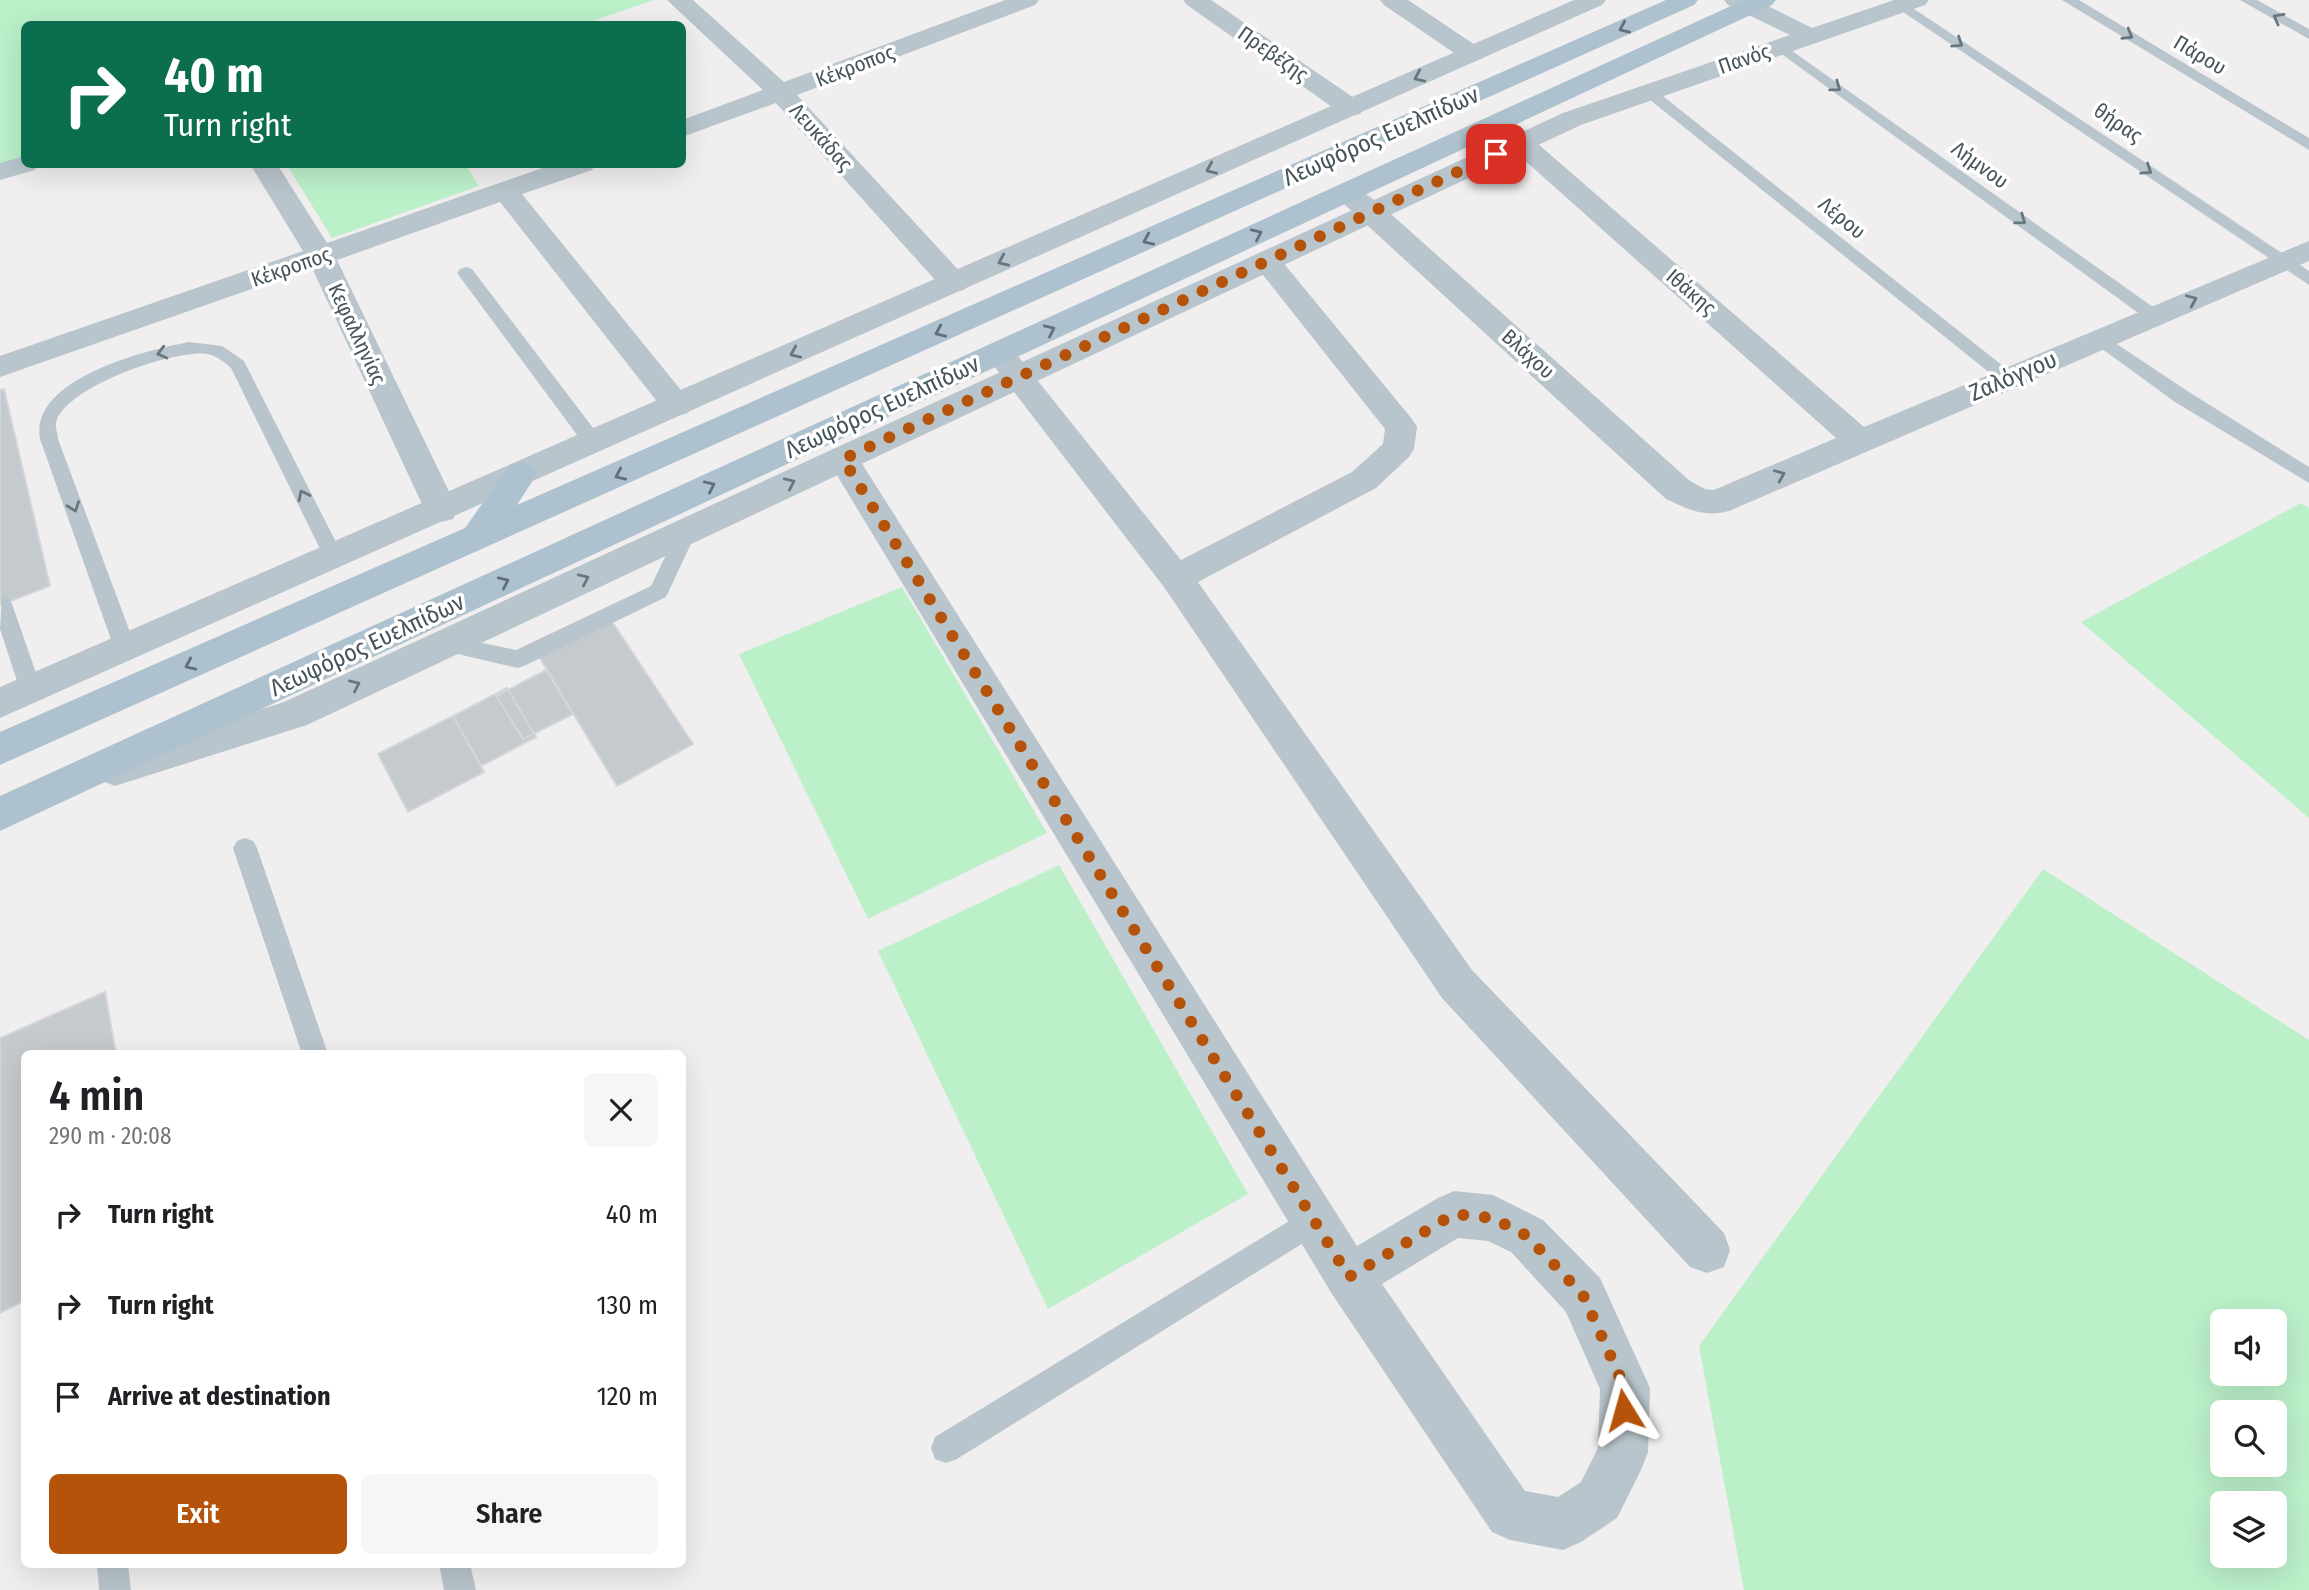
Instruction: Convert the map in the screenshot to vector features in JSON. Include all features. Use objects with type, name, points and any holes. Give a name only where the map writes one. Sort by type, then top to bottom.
[{"type":"main road","name":"Λεωφόρος Ευελπίδων","points":[[0,749],[1686,0]]},
{"type":"main road","name":"Λεωφόρος Ευελπίδων","points":[[0,814],[1009,365],[1346,193],[1562,108],[1750,2]]},
{"type":"main road","points":[[476,538],[521,474]]},
{"type":"street","name":"Λευκάδας","points":[[679,0],[782,94],[954,283]]},
{"type":"street","name":"Κέκροπος","points":[[686,128],[782,94],[1027,0]]},
{"type":"street","points":[[1392,0],[1472,54]]},
{"type":"street","points":[[0,703],[1594,0]]},
{"type":"street","points":[[1750,2],[1796,42]]},
{"type":"street","name":"Πανός","points":[[56,788],[294,714],[843,459],[1009,365],[1266,261],[1521,143],[1562,108],[1648,92],[1909,3]]},
{"type":"street","name":"Πρεβέζης","points":[[1214,5],[1351,108]]},
{"type":"street","points":[[1501,41],[1585,45]]},
{"type":"street","name":"Ιθάκης","points":[[1521,143],[1860,441]]},
{"type":"street","points":[[0,172],[21,165]]},
{"type":"street","name":"Κεφαλληνίας","points":[[265,168],[321,257],[441,510]]},
{"type":"street","name":"Κέκροπος","points":[[0,368],[571,168]]},
{"type":"street","points":[[506,192],[677,405]]},
{"type":"street","name":"Βλάχου","points":[[1346,193],[1372,212],[1678,491],[1700,501],[1717,502]]},
{"type":"street","points":[[1125,207],[1223,206]]},
{"type":"street","name":"Ζαλόγγου","points":[[1717,502],[2296,256]]},
{"type":"street","points":[[1176,578],[1364,480],[1398,449],[1401,427],[1266,261]]},
{"type":"street","points":[[1009,365],[1176,578],[1457,984],[1707,1250]]},
{"type":"street","points":[[843,459],[1349,1277],[1510,1514],[1563,1524],[1599,1500],[1623,1452],[1625,1388],[1583,1295],[1527,1236],[1493,1218],[1454,1214],[1349,1277]]},
{"type":"lane","name":"Πάρου","points":[[2069,0],[2309,145]]},
{"type":"lane","points":[[2247,0],[2309,35]]},
{"type":"lane","name":"θήρας","points":[[1909,3],[2296,256],[2309,279]]},
{"type":"lane","name":"Λήμνου","points":[[1796,42],[2154,316]]},
{"type":"lane","name":"Λέρου","points":[[1648,92],[2007,379]]},
{"type":"lane","points":[[466,273],[593,442]]},
{"type":"lane","points":[[2099,339],[2182,397],[2309,477]]},
{"type":"lane","points":[[125,648],[49,439],[47,423],[58,405],[76,389],[101,376],[153,356],[180,349],[205,348],[226,353],[238,365],[333,556]]},
{"type":"lane","points":[[445,643],[518,659],[659,591],[687,531]]},
{"type":"lane","points":[[2,604],[31,690]]},
{"type":"lane","points":[[245,848],[313,1050]]},
{"type":"lane","points":[[946,1448],[1314,1220]]},
{"type":"lane","points":[[112,1568],[115,1590]]},
{"type":"lane","points":[[455,1568],[460,1590]]},
{"type":"green space","points":[[0,0],[654,0],[593,21],[21,21],[21,158],[0,163]]},
{"type":"green space","points":[[289,168],[468,168],[479,186],[332,238]]},
{"type":"green space","points":[[2301,503],[2309,508],[2309,818],[2081,622]]},
{"type":"green space","points":[[902,587],[1047,833],[868,919],[739,654]]},
{"type":"green space","points":[[1059,865],[1248,1194],[1048,1309],[878,951]]},
{"type":"green space","points":[[2043,869],[2309,1040],[2309,1590],[1744,1590],[1699,1346]]},
{"type":"building","points":[[4,389],[50,586],[0,605],[0,390]]},
{"type":"building","points":[[607,614],[693,744],[617,786],[535,650]]},
{"type":"building","points":[[546,670],[573,714],[523,739],[496,696]]},
{"type":"building","points":[[507,688],[536,737],[481,766],[453,716]]},
{"type":"building","points":[[453,716],[484,772],[408,812],[378,754]]},
{"type":"building","points":[[105,992],[115,1050],[21,1050],[21,1302],[0,1313],[0,1038]]},
{"type":"route","points":[[1496,154],[843,459],[1349,1277],[1454,1214],[1493,1218],[1527,1236],[1583,1295],[1625,1388],[1624,1410]]}]
